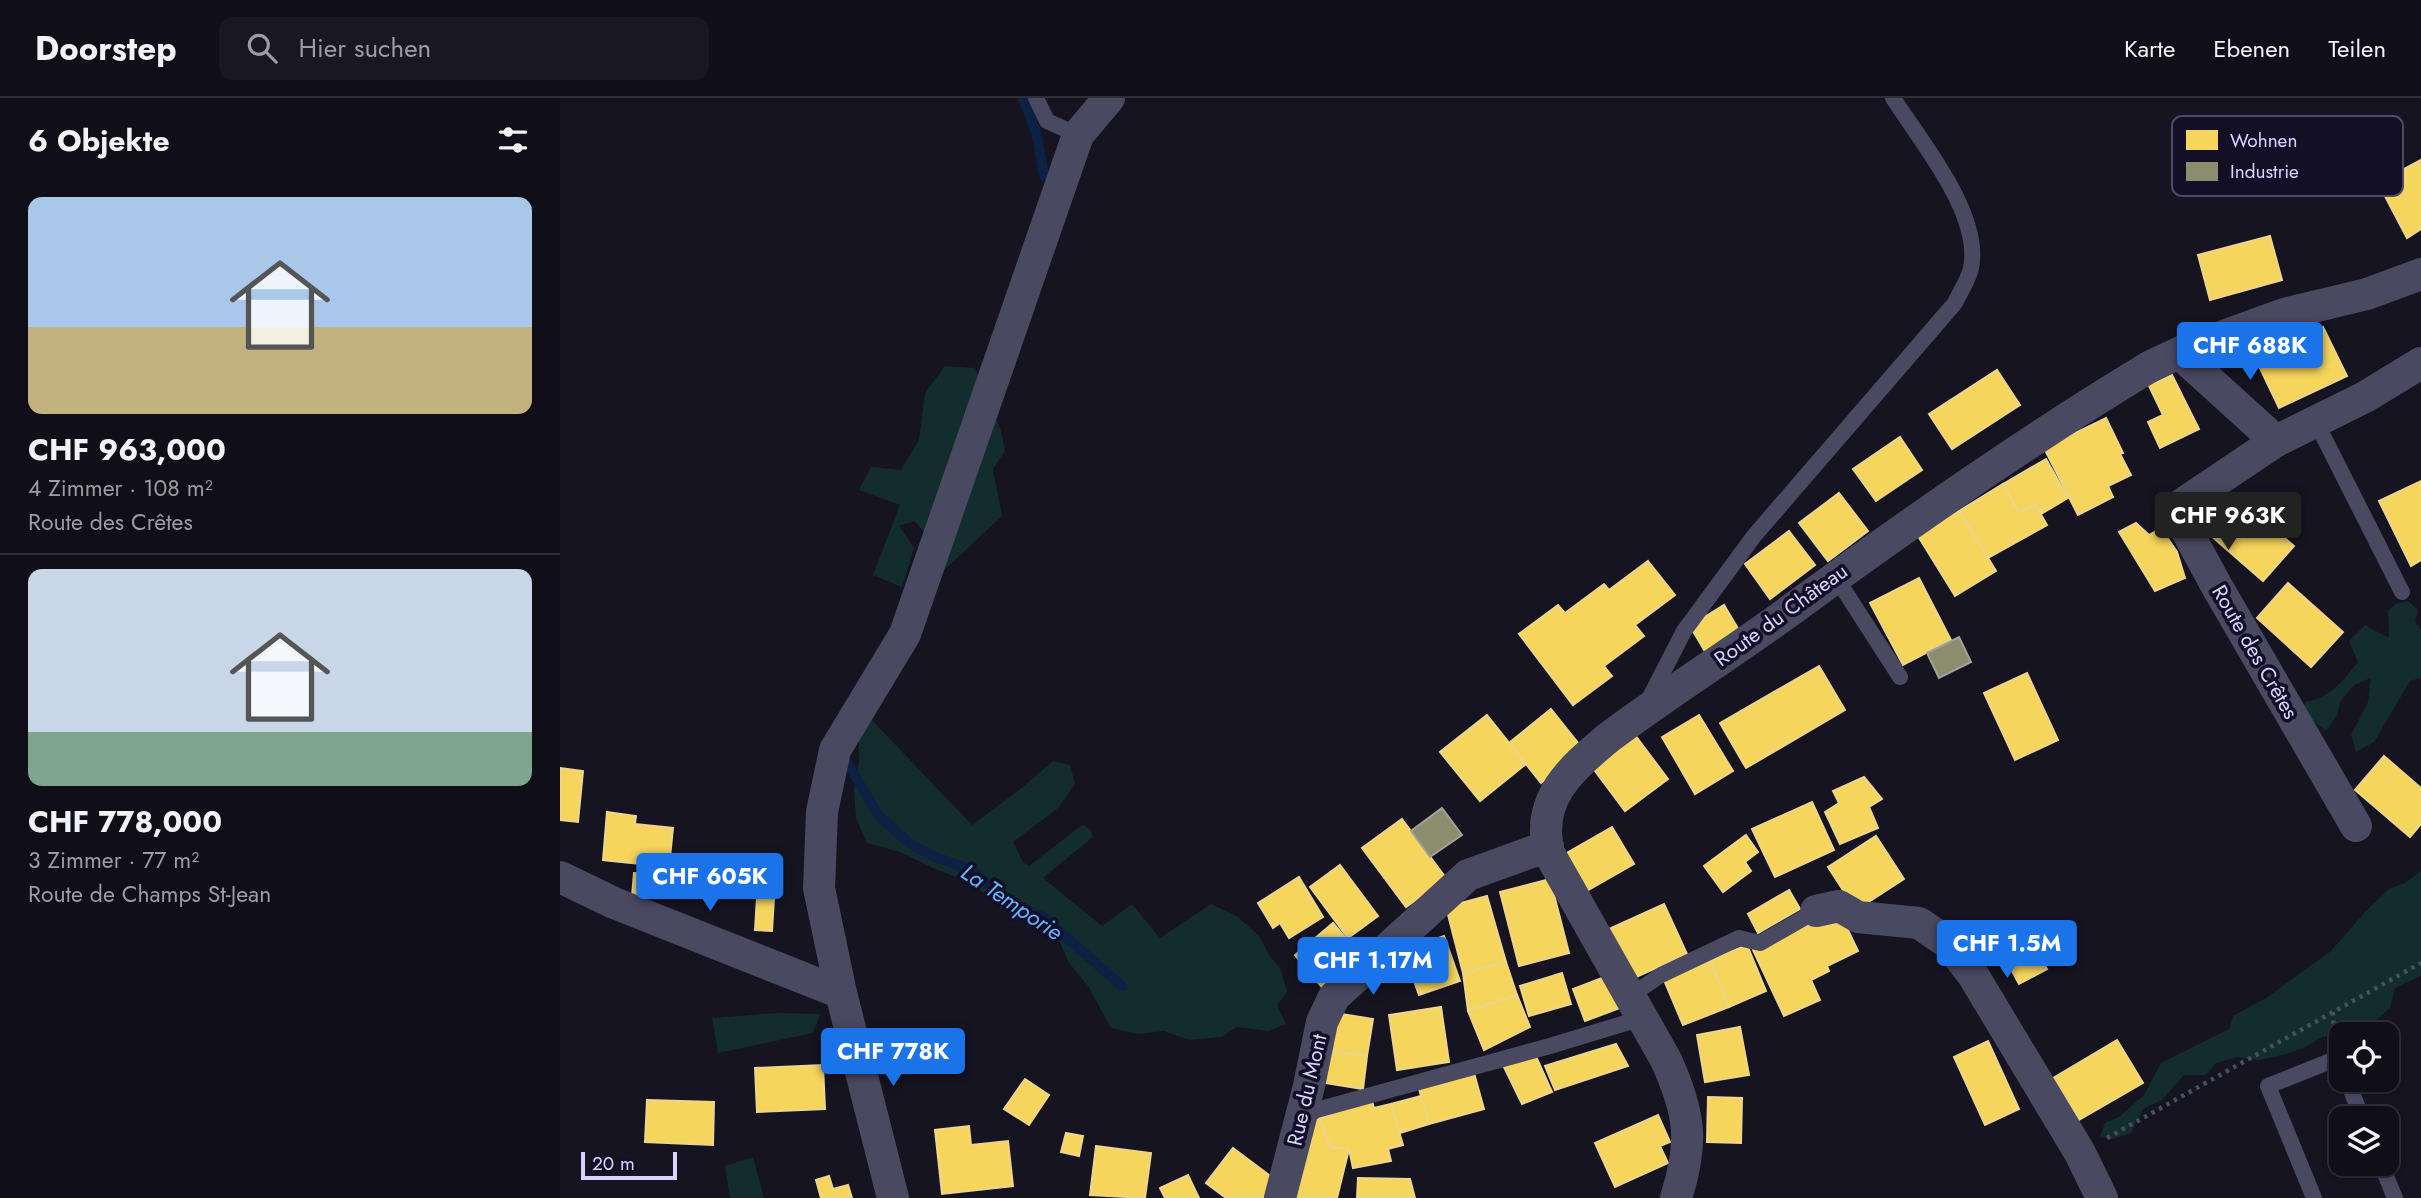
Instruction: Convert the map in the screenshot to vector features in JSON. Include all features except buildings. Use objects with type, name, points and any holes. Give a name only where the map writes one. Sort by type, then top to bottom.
[{"type":"street","points":[[893,1198],[841,993],[819,888],[822,812],[835,750],[905,634],[1078,135],[1109,98]]},
{"type":"street","name":"Route du Château","points":[[1676,1198],[1688,1146],[1684,1105],[1666,1060],[1548,846],[1546,822],[1554,795],[1561,784],[1582,760],[1643,712],[1954,492],[2151,366],[2185,350],[2284,314],[2367,294],[2421,274]]},
{"type":"street","points":[[2185,350],[2190,363],[2276,442]]},
{"type":"street","name":"Route des Crêtes","points":[[2356,826],[2175,509],[2276,442],[2421,363]]},
{"type":"street","name":"Rue du Mont","points":[[1280,1198],[1322,1022],[1334,997],[1468,875],[1548,846]]},
{"type":"street","points":[[560,877],[614,903],[841,993]]},
{"type":"street","points":[[1816,912],[1839,906],[1857,917],[1919,923],[1948,943],[1973,975],[2080,1153],[2102,1198]]},
{"type":"lane","points":[[1036,98],[1047,121],[1078,135]]},
{"type":"lane","points":[[1643,712],[1684,631],[1754,536],[1955,303],[1971,268],[1971,232],[1960,201],[1893,98]]},
{"type":"lane","points":[[2316,422],[2402,592]]},
{"type":"lane","points":[[1835,576],[1900,677]]},
{"type":"lane","points":[[1302,1114],[1550,1046],[1636,1007],[1661,975],[1689,960],[1739,938],[1760,943],[1816,912]]},
{"type":"lane","points":[[2314,1198],[2268,1086],[2329,1062]]},
{"type":"lane","points":[[2386,1176],[2395,1198]]},
{"type":"path","points":[[2080,1153],[2421,963]]},
{"type":"green space","points":[[945,366],[975,368],[1001,431],[1005,451],[993,469],[1002,516],[940,574],[926,534],[914,521],[899,526],[914,548],[902,587],[873,575],[900,505],[859,490],[871,467],[901,470],[919,440],[925,393]]},
{"type":"green space","points":[[2408,601],[2418,610],[2415,621],[2421,630],[2421,678],[2410,681],[2374,742],[2356,752],[2351,735],[2368,702],[2371,678],[2354,685],[2340,702],[2337,716],[2326,731],[2304,714],[2305,702],[2329,692],[2358,662],[2349,641],[2365,625],[2389,638],[2388,610],[2397,603]]},
{"type":"green space","points":[[870,718],[972,825],[1053,761],[1070,765],[1075,784],[1058,808],[1013,842],[1023,862],[1029,866],[1082,825],[1090,829],[1093,837],[1043,878],[1102,926],[1132,904],[1160,938],[1211,904],[1238,917],[1259,936],[1280,968],[1287,992],[1277,1005],[1286,1024],[1268,1031],[1237,1027],[1221,1037],[1190,1040],[1164,1031],[1138,1034],[1111,1028],[1088,986],[1069,963],[1058,938],[966,881],[900,852],[867,843],[856,818],[854,790],[859,763],[859,735]]},
{"type":"green space","points":[[2421,871],[2421,976],[2395,988],[2390,1008],[2379,1018],[2371,1022],[2329,1022],[2329,1035],[2306,1047],[2258,1060],[2238,1057],[2216,1063],[2206,1075],[2184,1075],[2162,1100],[2143,1109],[2131,1133],[2112,1139],[2100,1136],[2105,1123],[2119,1117],[2144,1095],[2161,1063],[2229,1029],[2233,1016],[2266,998],[2331,951],[2389,889],[2405,883]]},
{"type":"green space","points":[[778,1013],[820,1014],[813,1033],[718,1053],[712,1018]]},
{"type":"green space","points":[[753,1157],[764,1198],[730,1198],[725,1166]]},
{"type":"waterway","name":"La Temporie","points":[[1023,98],[1037,135],[1044,176]]},
{"type":"waterway","name":"La Temporie","points":[[847,762],[878,815],[909,843],[935,857],[971,870],[1011,903],[1043,917],[1122,986]]}]
